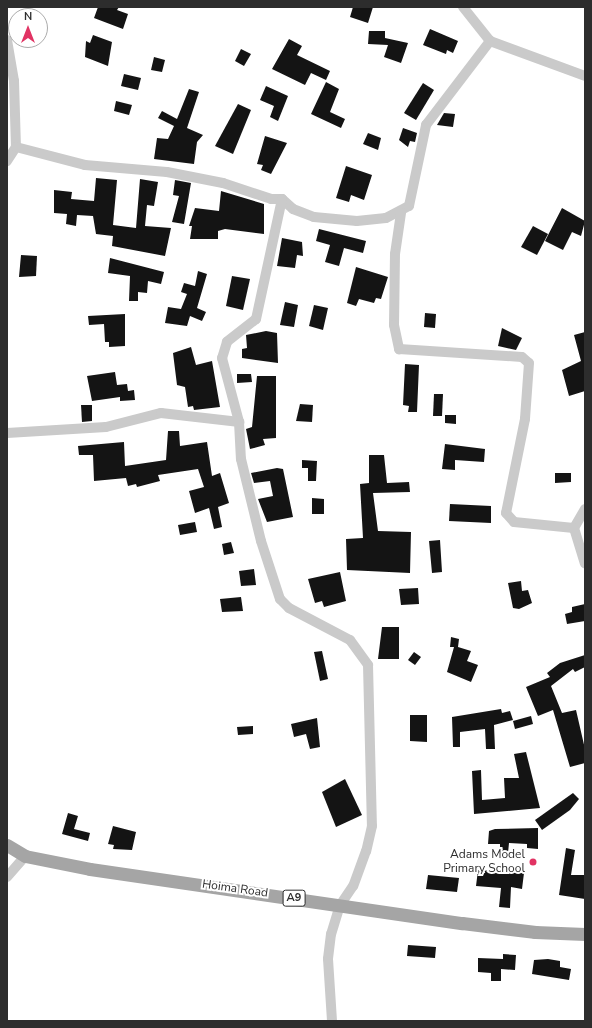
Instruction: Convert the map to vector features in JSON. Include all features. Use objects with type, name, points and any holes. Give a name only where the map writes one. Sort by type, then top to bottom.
[{"type":"main road","name":"Hoima Road","points":[[7,845],[25,856],[90,869],[535,932],[585,934]]},
{"type":"street","points":[[464,7],[490,41],[585,76]]},
{"type":"street","points":[[7,40],[14,81],[16,147],[7,161]]},
{"type":"street","points":[[16,147],[85,165],[167,172],[223,183],[271,199],[282,199],[293,209],[314,216],[357,221],[401,213],[409,206],[426,125],[490,41]]},
{"type":"street","points":[[282,199],[256,319],[238,331],[223,350],[224,370],[240,422],[241,459],[261,542],[280,599],[289,608],[350,640],[368,665],[372,826],[353,886],[340,904],[328,959],[332,1021]]},
{"type":"street","points":[[401,213],[395,254],[394,325],[399,349],[522,357],[529,363],[525,419],[506,513],[514,522],[574,528]]},
{"type":"street","points":[[7,433],[106,427],[162,413],[240,422]]},
{"type":"street","points":[[585,509],[574,528],[585,563]]},
{"type":"street","points":[[7,877],[25,856]]},
{"type":"building","points":[[98,7],[119,7],[117,10],[128,14],[123,29],[94,18]]},
{"type":"building","points":[[353,7],[373,7],[368,23],[350,17]]},
{"type":"building","points":[[430,29],[458,41],[453,53],[447,50],[446,54],[423,45]]},
{"type":"building","points":[[369,31],[385,31],[385,38],[408,43],[401,63],[384,57],[388,45],[368,44]]},
{"type":"building","points":[[93,35],[112,42],[108,66],[85,57],[86,41],[90,43]]},
{"type":"building","points":[[289,39],[302,46],[297,55],[330,71],[326,80],[311,73],[305,85],[272,69]]},
{"type":"building","points":[[241,49],[251,54],[244,66],[235,61]]},
{"type":"building","points":[[154,57],[165,60],[162,72],[151,70]]},
{"type":"building","points":[[124,74],[141,78],[138,90],[121,86]]},
{"type":"building","points":[[326,82],[339,89],[330,112],[345,119],[341,128],[311,114]]},
{"type":"building","points":[[423,83],[434,90],[416,120],[404,113]]},
{"type":"building","points":[[266,86],[288,96],[278,121],[270,117],[274,106],[260,100]]},
{"type":"building","points":[[189,89],[199,92],[187,128],[203,135],[197,142],[194,164],[154,159],[157,138],[168,139],[174,126],[158,118],[162,111],[177,119]]},
{"type":"building","points":[[116,101],[132,105],[129,115],[114,111]]},
{"type":"building","points":[[238,104],[251,110],[233,154],[215,146]]},
{"type":"building","points":[[444,113],[455,114],[453,127],[437,125]]},
{"type":"building","points":[[403,128],[417,133],[415,142],[410,141],[408,147],[399,140]]},
{"type":"building","points":[[368,133],[381,138],[378,150],[363,144]]},
{"type":"building","points":[[265,136],[287,143],[271,174],[261,170],[263,165],[257,164]]},
{"type":"building","points":[[346,166],[372,175],[364,200],[351,195],[349,202],[336,198]]},
{"type":"building","points":[[96,178],[117,180],[113,225],[136,228],[140,179],[158,182],[154,206],[147,205],[145,226],[171,228],[165,256],[112,246],[113,236],[96,234],[93,216],[77,215],[76,226],[66,224],[67,214],[54,213],[54,190],[72,192],[71,199],[94,201]]},
{"type":"building","points":[[175,180],[191,183],[184,224],[172,222],[179,196],[173,195]]},
{"type":"building","points":[[221,191],[264,204],[264,234],[225,229],[218,231],[218,239],[190,239],[192,226],[189,226],[195,208],[219,211]]},
{"type":"building","points":[[562,208],[585,221],[581,236],[572,232],[563,250],[545,241]]},
{"type":"building","points":[[533,226],[548,234],[537,255],[521,247]]},
{"type":"building","points":[[319,229],[366,241],[363,253],[344,248],[339,266],[325,262],[330,245],[316,241]]},
{"type":"building","points":[[282,238],[302,242],[303,256],[297,255],[295,268],[277,266]]},
{"type":"building","points":[[21,255],[37,256],[36,276],[19,277]]},
{"type":"building","points":[[110,258],[164,272],[161,284],[148,281],[147,293],[138,292],[138,301],[129,301],[130,276],[108,273]]},
{"type":"building","points":[[356,267],[388,277],[381,299],[376,298],[374,303],[359,299],[356,306],[347,303]]},
{"type":"building","points":[[198,271],[207,274],[197,308],[206,312],[202,321],[190,316],[187,326],[165,323],[168,307],[181,309],[187,294],[181,292],[184,283],[195,286]]},
{"type":"building","points":[[232,276],[250,279],[243,310],[226,306]]},
{"type":"building","points":[[285,302],[298,305],[294,327],[280,325]]},
{"type":"building","points":[[314,305],[328,308],[323,330],[309,326]]},
{"type":"building","points":[[425,313],[436,314],[435,328],[424,327]]},
{"type":"building","points":[[125,314],[125,346],[109,347],[109,342],[105,342],[104,324],[89,325],[88,316]]},
{"type":"building","points":[[502,328],[522,338],[516,350],[498,346]]},
{"type":"building","points":[[266,331],[277,333],[278,363],[242,358],[242,349],[247,348],[246,335]]},
{"type":"building","points":[[585,332],[585,391],[569,396],[562,370],[581,361],[574,335]]},
{"type":"building","points":[[191,347],[196,365],[212,361],[220,407],[194,410],[193,406],[188,407],[185,387],[177,385],[173,353]]},
{"type":"building","points":[[405,364],[419,365],[417,412],[408,412],[409,406],[403,405]]},
{"type":"building","points":[[115,372],[117,385],[127,384],[128,391],[134,390],[135,400],[120,401],[120,397],[92,401],[87,376]]},
{"type":"building","points":[[237,374],[251,374],[252,382],[237,383]]},
{"type":"building","points":[[257,376],[276,376],[276,438],[263,439],[265,445],[250,449],[246,429],[252,427]]},
{"type":"building","points":[[434,394],[443,394],[442,416],[433,416]]},
{"type":"building","points":[[300,404],[313,405],[312,422],[296,421]]},
{"type":"building","points":[[81,405],[92,405],[92,421],[82,422]]},
{"type":"building","points":[[445,415],[456,415],[456,424],[445,423]]},
{"type":"building","points":[[168,431],[179,431],[180,446],[207,442],[212,476],[220,473],[229,503],[218,507],[222,527],[214,529],[209,508],[195,513],[189,491],[204,487],[198,469],[158,475],[160,481],[137,487],[136,484],[128,486],[126,478],[94,481],[93,455],[79,455],[78,446],[124,442],[125,466],[166,460]]},
{"type":"building","points":[[445,444],[485,449],[484,462],[455,460],[455,470],[442,469]]},
{"type":"building","points":[[369,455],[384,455],[387,483],[409,482],[410,492],[373,493],[378,531],[411,532],[410,573],[347,570],[346,539],[363,538],[360,484],[369,483]]},
{"type":"building","points":[[302,460],[317,461],[316,481],[308,481],[308,468],[302,468]]},
{"type":"building","points":[[277,468],[283,469],[293,517],[267,522],[258,499],[273,496],[270,481],[254,483],[251,473]]},
{"type":"building","points":[[555,473],[571,473],[571,482],[555,483]]},
{"type":"building","points":[[312,498],[324,499],[324,514],[312,514]]},
{"type":"building","points":[[450,504],[491,506],[491,523],[449,521]]},
{"type":"building","points":[[195,522],[197,532],[180,535],[178,525]]},
{"type":"building","points":[[440,540],[442,572],[432,573],[429,541]]},
{"type":"building","points":[[231,542],[234,553],[224,555],[222,544]]},
{"type":"building","points":[[254,569],[256,585],[241,586],[239,571]]},
{"type":"building","points":[[340,572],[346,601],[324,607],[322,601],[315,603],[308,579]]},
{"type":"building","points":[[521,581],[522,591],[528,590],[532,603],[519,609],[513,608],[508,583]]},
{"type":"building","points":[[418,588],[419,604],[401,605],[399,589]]},
{"type":"building","points":[[241,597],[243,611],[222,612],[220,599]]},
{"type":"building","points":[[585,604],[585,621],[567,624],[565,614],[572,612],[572,607]]},
{"type":"building","points":[[382,627],[399,627],[399,659],[378,659]]},
{"type":"building","points":[[451,637],[459,639],[458,647],[471,651],[467,661],[478,665],[471,682],[447,672],[454,647],[450,647]]},
{"type":"building","points":[[322,651],[328,679],[320,681],[314,652]]},
{"type":"building","points":[[414,652],[421,657],[415,665],[408,660]]},
{"type":"building","points":[[585,655],[585,667],[575,672],[573,669],[551,686],[562,713],[576,710],[585,749],[585,763],[570,767],[553,710],[538,716],[526,687],[550,677],[547,673],[560,663]]},
{"type":"building","points":[[501,709],[502,713],[510,711],[513,720],[494,725],[495,749],[486,749],[485,729],[460,732],[460,747],[453,747],[452,717]]},
{"type":"building","points":[[410,715],[427,715],[427,742],[410,741]]},
{"type":"building","points":[[531,716],[533,724],[515,729],[513,721]]},
{"type":"building","points":[[317,718],[320,747],[310,749],[306,734],[294,737],[291,724]]},
{"type":"building","points":[[253,726],[253,734],[238,735],[237,727]]},
{"type":"building","points":[[526,752],[540,808],[474,814],[472,771],[481,770],[482,800],[505,798],[504,778],[519,778],[514,754]]},
{"type":"building","points":[[345,779],[362,815],[336,827],[322,792]]},
{"type":"building","points":[[573,793],[579,799],[570,810],[542,830],[535,820]]},
{"type":"building","points":[[68,813],[78,816],[74,829],[90,833],[88,841],[62,834]]},
{"type":"building","points":[[113,826],[136,832],[132,850],[113,849],[114,845],[108,844]]},
{"type":"building","points":[[538,828],[538,849],[527,848],[527,844],[509,843],[508,853],[500,853],[500,844],[488,844],[489,831],[495,829]]},
{"type":"building","points":[[566,848],[575,850],[571,875],[585,875],[585,899],[559,895]]},
{"type":"building","points":[[478,870],[524,873],[522,889],[511,887],[510,908],[499,907],[501,888],[476,886]]},
{"type":"building","points":[[428,875],[459,878],[457,892],[426,889]]},
{"type":"building","points":[[408,945],[436,947],[435,958],[407,956]]},
{"type":"building","points":[[503,954],[516,955],[515,970],[501,969],[501,981],[491,981],[491,973],[478,972],[478,958],[503,959]]},
{"type":"building","points":[[548,959],[560,961],[560,967],[571,969],[569,980],[532,974],[534,960]]},
{"type":"place","name":"Adams Model Primary School","points":[[533,862]]}]
